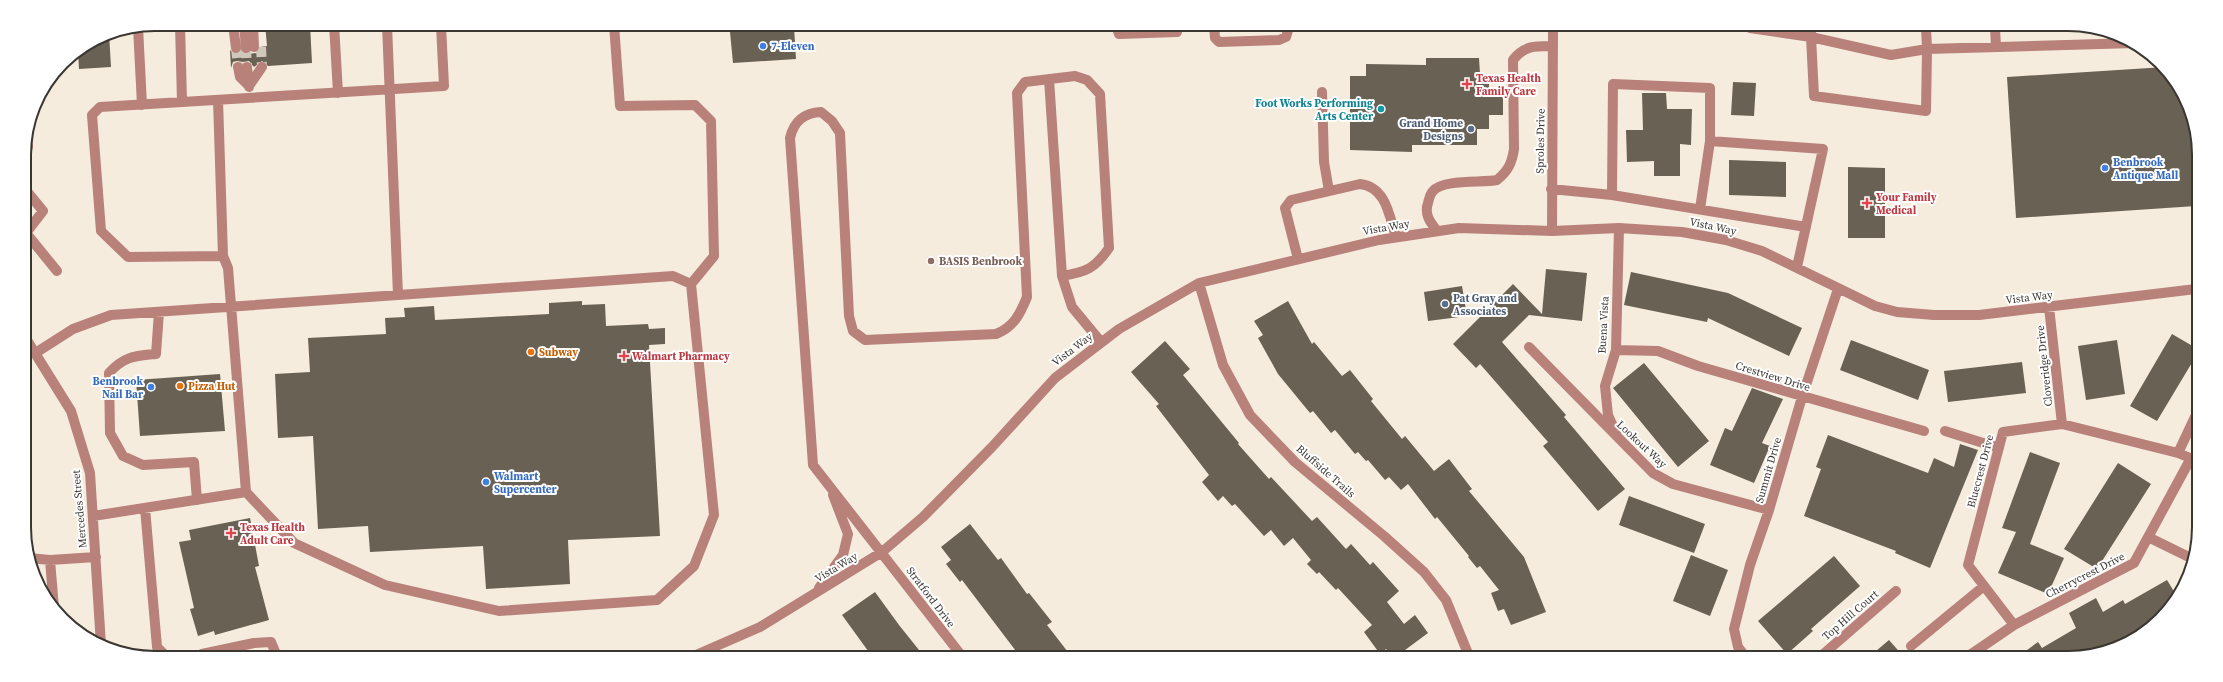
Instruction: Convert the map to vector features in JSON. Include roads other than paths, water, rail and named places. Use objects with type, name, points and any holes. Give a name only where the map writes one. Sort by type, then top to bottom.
[{"type":"street","points":[[180,31],[182,102]]},
{"type":"street","points":[[238,31],[249,47]]},
{"type":"street","points":[[246,31],[249,47]]},
{"type":"street","points":[[249,47],[252,31]]},
{"type":"street","points":[[249,47],[257,31]]},
{"type":"street","points":[[334,31],[338,93]]},
{"type":"street","points":[[387,31],[398,295]]},
{"type":"street","points":[[224,256],[128,257],[101,231],[92,115],[100,107],[444,86],[441,31]]},
{"type":"street","points":[[218,100],[224,256],[228,268],[246,492],[294,543],[385,586],[499,611],[657,600],[694,566],[714,515],[691,284],[714,256],[711,121],[695,105],[620,106],[614,31]]},
{"type":"street","points":[[1118,31],[1119,34],[1177,32]]},
{"type":"street","points":[[1214,31],[1215,38],[1219,42],[1279,40],[1286,37],[1288,31]]},
{"type":"street","name":"Sproles Drive","points":[[1552,231],[1551,189],[1553,31]]},
{"type":"street","points":[[1796,31],[1811,32],[1891,55],[1927,49],[2116,40]]},
{"type":"street","points":[[1811,32],[1814,96],[1926,111],[1926,31]]},
{"type":"street","points":[[1995,31],[1996,47]]},
{"type":"street","points":[[138,32],[142,105]]},
{"type":"street","points":[[1437,231],[1429,221],[1426,208],[1432,191],[1439,187],[1460,183],[1497,180],[1513,162],[1514,60],[1518,54],[1532,46],[1553,46]]},
{"type":"street","points":[[250,98],[252,82],[250,67],[240,77],[252,82]]},
{"type":"street","points":[[1062,276],[1082,273],[1099,263],[1109,248],[1100,94],[1087,80],[1075,76],[1049,79],[1062,276],[1072,307],[1101,342]]},
{"type":"street","name":"Stratford Drive","points":[[958,651],[813,465],[790,138],[792,129],[801,118],[809,113],[821,112],[832,121],[840,133],[849,316],[853,331],[865,340],[996,334],[1007,330],[1018,318],[1027,297],[1017,93],[1025,82],[1049,79]]},
{"type":"street","points":[[1612,195],[1613,84],[1710,88],[1710,141],[1700,209]]},
{"type":"street","points":[[1322,92],[1324,162],[1329,191]]},
{"type":"street","points":[[1710,141],[1823,149],[1797,267]]},
{"type":"street","points":[[1298,259],[1285,208],[1291,200],[1360,184],[1371,185],[1382,196],[1396,237]]},
{"type":"street","points":[[1551,189],[1612,195],[1806,227]]},
{"type":"street","points":[[31,198],[42,211],[31,226]]},
{"type":"street","name":"Vista Way","points":[[705,651],[760,627],[882,552],[923,517],[992,447],[1055,378],[1119,329],[1199,283],[1396,237],[1459,228],[1552,231],[1619,228],[1682,232],[1726,240],[1762,251],[1875,306],[1897,312],[1979,315],[2192,289]]},
{"type":"street","name":"Buena Vista","points":[[1619,228],[1616,350],[1605,386],[1605,402],[1608,415],[1621,442]]},
{"type":"street","points":[[31,239],[57,271]]},
{"type":"street","points":[[36,352],[73,329],[111,315],[673,276],[691,284]]},
{"type":"street","name":"Bluffside Trails","points":[[1199,283],[1223,365],[1250,415],[1295,462],[1384,536],[1424,572],[1446,600],[1467,651]]},
{"type":"street","name":"Summit Drive","points":[[1741,651],[1738,647],[1734,630],[1750,565],[1769,510],[1802,397],[1838,289]]},
{"type":"street","name":"Cloveridge Drive","points":[[2049,307],[2062,424]]},
{"type":"street","points":[[159,312],[156,354],[132,356],[118,363],[109,374],[110,433],[123,456],[143,465],[194,462],[196,500]]},
{"type":"street","name":"Mercedes Street","points":[[31,345],[71,411],[90,473],[102,639]]},
{"type":"street","name":"Lookout Way","points":[[1529,346],[1621,442],[1653,473],[1673,484],[1769,510]]},
{"type":"street","name":"Crestview Drive","points":[[1616,350],[1658,351],[1698,366],[1924,431]]},
{"type":"street","points":[[2178,453],[2192,423]]},
{"type":"street","name":"Bluecrest Drive","points":[[2014,625],[1968,565],[2003,432],[2062,424],[2178,453],[2192,459]]},
{"type":"street","points":[[1945,431],[1999,448]]},
{"type":"street","name":"Cherrycrest Drive","points":[[1977,651],[2014,625],[2134,564],[2192,461]]},
{"type":"street","points":[[814,594],[844,555],[848,534],[830,486]]},
{"type":"street","points":[[93,516],[246,492]]},
{"type":"street","points":[[145,508],[157,647],[161,651]]},
{"type":"street","points":[[2148,537],[2188,557]]},
{"type":"street","points":[[35,559],[50,560],[96,557]]},
{"type":"street","points":[[50,560],[53,597]]},
{"type":"street","points":[[1911,646],[1984,586]]},
{"type":"street","name":"Top Hill Court","points":[[1827,651],[1896,591]]},
{"type":"street","points":[[216,651],[254,643],[271,642],[275,651]]},
{"type":"tunnel","points":[[261,47],[262,67]]},
{"type":"tunnel","points":[[236,48],[238,67]]},
{"type":"tunnel","points":[[246,48],[247,67]]},
{"type":"place","name":"7-Eleven","points":[[763,46]]},
{"type":"place","name":"Texas Health Family Care","points":[[1467,84]]},
{"type":"place","name":"Foot Works Performing Arts Center","points":[[1381,109]]},
{"type":"place","name":"Grand Home Designs","points":[[1471,129]]},
{"type":"place","name":"Benbrook Antique Mall","points":[[2105,168]]},
{"type":"place","name":"Your Family Medical","points":[[1867,203]]},
{"type":"place","name":"BASIS Benbrook","points":[[931,261]]},
{"type":"place","name":"Pat Gray and Associates","points":[[1445,304]]},
{"type":"place","name":"Subway","points":[[531,352]]},
{"type":"place","name":"Walmart Pharmacy","points":[[624,356]]},
{"type":"place","name":"Pizza Hut","points":[[180,386]]},
{"type":"place","name":"Benbrook Nail Bar","points":[[151,387]]},
{"type":"place","name":"Walmart Supercenter","points":[[486,482]]},
{"type":"place","name":"Texas Health Adult Care","points":[[231,533]]}]
